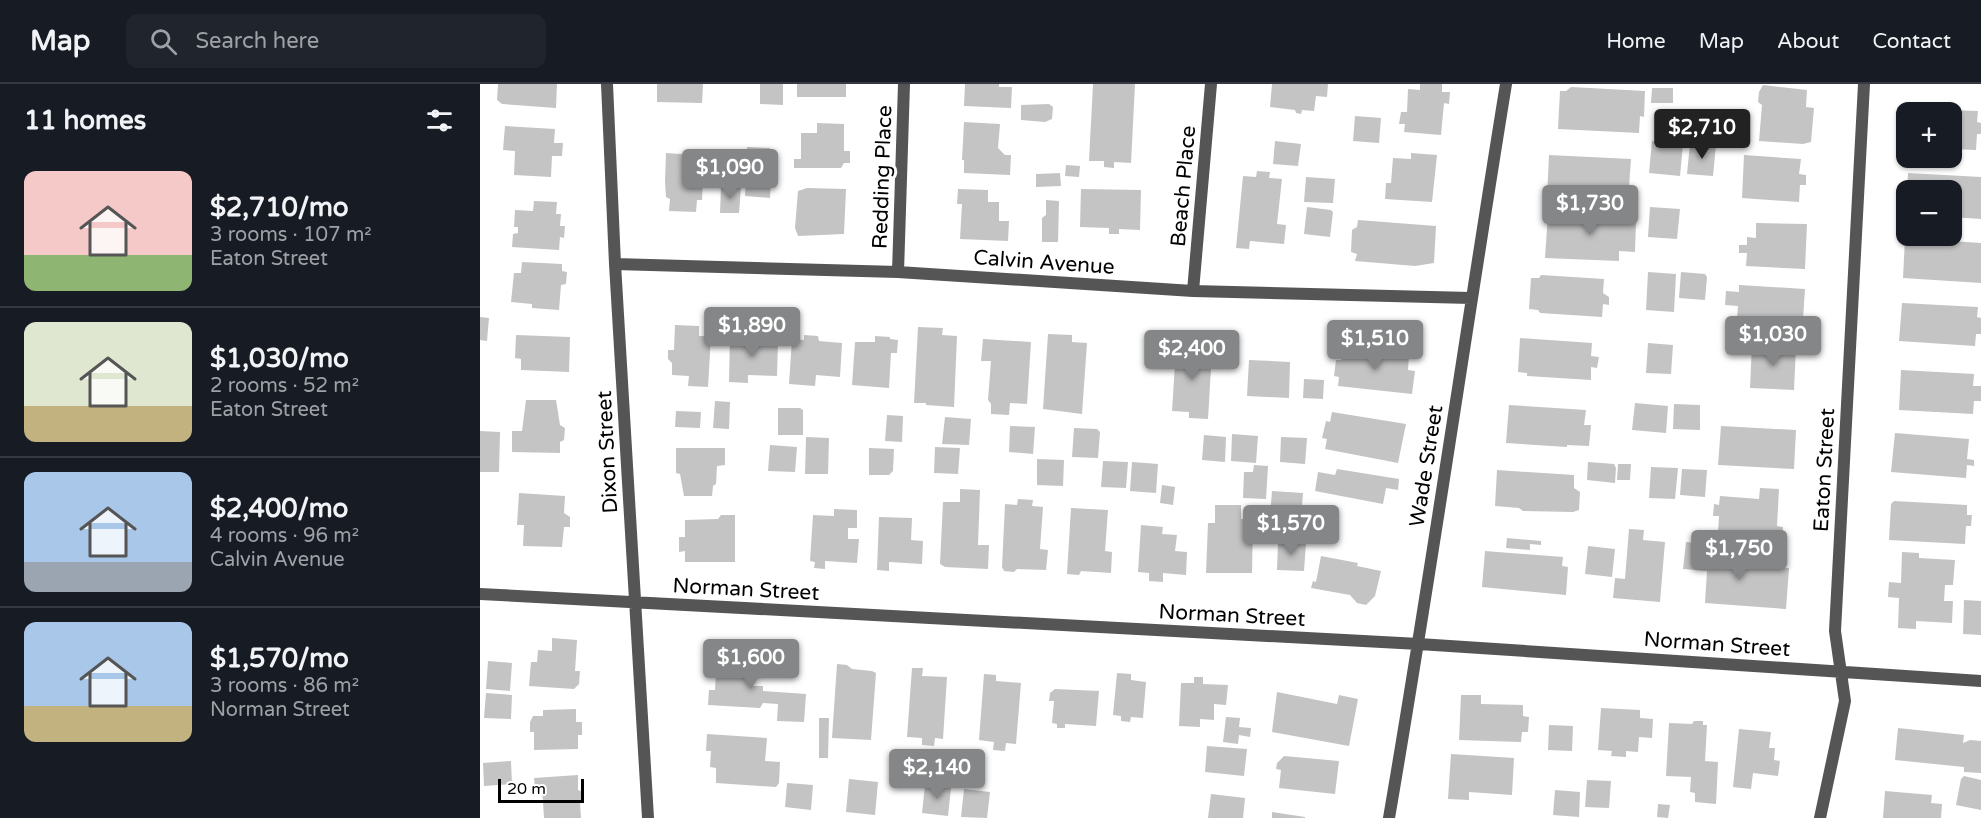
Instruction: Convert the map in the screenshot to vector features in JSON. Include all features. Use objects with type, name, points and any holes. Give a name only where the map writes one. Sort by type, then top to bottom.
[{"type":"street","name":"Dixon Street","points":[[607,84],[615,264],[648,818]]},
{"type":"street","name":"Redding Place","points":[[898,272],[904,84]]},
{"type":"street","name":"Beach Place","points":[[1193,291],[1211,84]]},
{"type":"street","name":"Wade Street","points":[[1389,818],[1419,644],[1506,84]]},
{"type":"street","name":"Eaton Street","points":[[1820,818],[1845,701],[1835,631],[1864,84]]},
{"type":"street","name":"Calvin Avenue","points":[[615,264],[898,272],[1193,291],[1471,298]]},
{"type":"street","name":"Norman Street","points":[[480,594],[1419,644],[1981,681]]},
{"type":"building","points":[[498,84],[557,84],[556,108],[502,104],[497,100]]},
{"type":"building","points":[[657,84],[703,84],[702,103],[657,102]]},
{"type":"building","points":[[760,84],[783,84],[783,105],[760,104]]},
{"type":"building","points":[[797,84],[846,84],[846,97],[797,97]]},
{"type":"building","points":[[965,84],[999,84],[999,87],[1012,87],[1011,108],[964,106]]},
{"type":"building","points":[[1093,84],[1135,84],[1131,163],[1114,162],[1114,168],[1104,167],[1104,161],[1089,161]]},
{"type":"building","points":[[1272,84],[1328,84],[1327,97],[1316,96],[1314,111],[1302,110],[1301,114],[1296,113],[1295,110],[1270,107]]},
{"type":"building","points":[[1420,84],[1442,84],[1442,92],[1450,92],[1449,104],[1444,103],[1441,135],[1404,132],[1405,124],[1399,124],[1401,112],[1407,112],[1408,89],[1420,90]]},
{"type":"building","points":[[1763,85],[1807,90],[1806,107],[1814,108],[1811,142],[1803,144],[1759,141],[1762,105],[1758,102],[1759,92]]},
{"type":"building","points":[[1571,87],[1645,91],[1644,117],[1640,116],[1639,133],[1558,129],[1560,91],[1566,91]]},
{"type":"building","points":[[1652,88],[1673,88],[1673,103],[1651,103]]},
{"type":"building","points":[[1049,104],[1053,107],[1052,119],[1045,122],[1021,120],[1021,105]]},
{"type":"building","points":[[1962,110],[1978,111],[1977,122],[1981,123],[1981,134],[1977,134],[1976,150],[1962,149]]},
{"type":"building","points":[[1355,116],[1381,118],[1379,143],[1353,141]]},
{"type":"building","points":[[964,122],[1000,124],[998,148],[1005,155],[1011,155],[1010,175],[964,173],[964,160],[962,160]]},
{"type":"building","points":[[817,123],[844,124],[844,151],[850,151],[850,163],[844,163],[841,168],[794,168],[794,159],[801,159],[801,133],[817,133]]},
{"type":"building","points":[[505,126],[555,129],[554,143],[563,143],[562,156],[552,156],[551,177],[514,175],[515,151],[503,150]]},
{"type":"building","points":[[1659,135],[1670,137],[1669,143],[1683,144],[1680,176],[1649,173],[1652,141],[1658,142]]},
{"type":"building","points":[[1275,141],[1301,144],[1298,166],[1273,164]]},
{"type":"building","points":[[1690,143],[1716,145],[1713,176],[1687,174]]},
{"type":"building","points":[[747,147],[770,148],[767,175],[746,174]]},
{"type":"building","points":[[666,153],[712,156],[711,177],[703,177],[702,200],[697,200],[696,212],[669,211],[670,199],[666,197],[665,181]]},
{"type":"building","points":[[1411,153],[1437,155],[1432,202],[1385,199],[1386,183],[1391,183],[1393,158],[1411,159]]},
{"type":"building","points":[[1549,155],[1631,159],[1628,201],[1547,197]]},
{"type":"building","points":[[1744,155],[1801,159],[1799,174],[1806,175],[1806,185],[1800,185],[1799,202],[1742,198]]},
{"type":"building","points":[[1066,165],[1080,166],[1079,177],[1065,176]]},
{"type":"building","points":[[1257,171],[1270,172],[1269,178],[1282,179],[1277,224],[1286,225],[1284,244],[1250,241],[1249,249],[1236,248],[1243,176],[1256,177]]},
{"type":"building","points":[[1060,173],[1061,186],[1036,187],[1036,174]]},
{"type":"building","points":[[1908,173],[1981,177],[1981,219],[1962,218],[1962,180],[1908,180]]},
{"type":"building","points":[[746,177],[771,179],[770,198],[745,196]]},
{"type":"building","points":[[1306,177],[1335,179],[1333,203],[1304,202]]},
{"type":"building","points":[[721,186],[741,187],[739,213],[720,213]]},
{"type":"building","points":[[807,188],[846,189],[844,234],[798,236],[795,228],[798,191]]},
{"type":"building","points":[[958,189],[988,190],[988,202],[999,202],[999,221],[1009,221],[1008,241],[960,239],[962,204],[957,204]]},
{"type":"building","points":[[1081,189],[1141,190],[1140,230],[1119,229],[1119,234],[1109,234],[1109,228],[1080,227]]},
{"type":"building","points":[[1046,200],[1059,201],[1058,242],[1042,242],[1042,218],[1046,215]]},
{"type":"building","points":[[534,201],[557,202],[556,214],[561,214],[560,226],[565,226],[564,238],[560,237],[559,250],[512,247],[513,234],[518,233],[518,227],[514,227],[515,210],[533,211]]},
{"type":"building","points":[[1307,207],[1333,212],[1330,237],[1304,234]]},
{"type":"building","points":[[1650,207],[1680,209],[1677,239],[1648,237]]},
{"type":"building","points":[[1579,211],[1622,213],[1622,220],[1636,221],[1635,252],[1619,251],[1619,261],[1545,258],[1548,214],[1576,216]]},
{"type":"building","points":[[1358,220],[1436,226],[1434,263],[1415,266],[1355,261],[1357,254],[1351,252],[1352,230],[1357,227]]},
{"type":"building","points":[[1756,223],[1807,224],[1805,269],[1746,266],[1747,253],[1739,253],[1739,245],[1747,245],[1747,237],[1756,238]]},
{"type":"building","points":[[1962,242],[1981,243],[1981,283],[1903,278],[1905,246],[1962,246]]},
{"type":"building","points":[[522,262],[562,264],[562,271],[567,272],[566,284],[561,285],[559,310],[532,308],[532,304],[511,302],[514,273],[521,273]]},
{"type":"building","points":[[1648,272],[1676,274],[1674,312],[1646,310]]},
{"type":"building","points":[[1681,272],[1705,274],[1707,277],[1705,300],[1679,298]]},
{"type":"building","points":[[1541,275],[1604,279],[1603,293],[1609,297],[1609,305],[1603,304],[1602,317],[1540,313],[1538,310],[1529,309],[1531,278],[1539,278]]},
{"type":"building","points":[[1739,285],[1805,289],[1802,334],[1736,330],[1738,306],[1725,305],[1726,291],[1739,292]]},
{"type":"building","points":[[1902,303],[1978,307],[1977,317],[1981,318],[1981,334],[1976,334],[1975,346],[1899,341]]},
{"type":"building","points":[[480,317],[489,318],[487,341],[480,340]]},
{"type":"building","points":[[675,325],[699,326],[699,336],[711,336],[708,387],[688,386],[689,376],[672,375],[672,363],[668,359],[668,350],[674,350]]},
{"type":"building","points":[[918,327],[943,328],[942,335],[957,336],[954,407],[914,403]]},
{"type":"building","points":[[730,334],[745,334],[745,338],[778,341],[777,376],[748,375],[748,383],[729,382]]},
{"type":"building","points":[[1048,334],[1072,335],[1072,342],[1087,343],[1082,414],[1043,409]]},
{"type":"building","points":[[516,335],[570,337],[569,372],[521,370],[521,359],[515,358]]},
{"type":"building","points":[[804,335],[818,336],[819,341],[842,343],[840,377],[816,375],[815,386],[789,384],[792,339],[804,340]]},
{"type":"building","points":[[875,336],[898,340],[897,353],[891,353],[889,388],[852,385],[855,342],[875,342]]},
{"type":"building","points":[[1520,338],[1592,343],[1591,356],[1599,357],[1597,368],[1591,367],[1591,380],[1527,376],[1527,373],[1518,372]]},
{"type":"building","points":[[983,339],[1031,342],[1027,404],[1010,403],[1009,415],[991,414],[991,404],[988,400],[991,361],[981,361]]},
{"type":"building","points":[[1648,343],[1673,345],[1671,374],[1646,373]]},
{"type":"building","points":[[1180,344],[1197,345],[1197,350],[1212,351],[1208,419],[1189,418],[1189,412],[1172,411],[1176,349]]},
{"type":"building","points":[[1752,344],[1796,346],[1794,390],[1750,388]]},
{"type":"building","points":[[1343,347],[1409,355],[1408,370],[1415,371],[1412,394],[1338,386],[1339,377],[1334,376],[1336,360],[1341,360]]},
{"type":"building","points":[[1249,360],[1290,362],[1289,398],[1247,396]]},
{"type":"building","points":[[1901,370],[1974,374],[1973,386],[1981,386],[1981,401],[1974,401],[1973,414],[1899,410]]},
{"type":"building","points":[[1304,379],[1324,380],[1323,399],[1303,398]]},
{"type":"building","points":[[526,400],[556,400],[560,425],[565,428],[564,440],[560,442],[560,453],[512,452],[512,431],[522,431]]},
{"type":"building","points":[[715,401],[730,402],[729,429],[713,428]]},
{"type":"building","points":[[1635,403],[1668,406],[1666,433],[1632,430]]},
{"type":"building","points":[[1674,404],[1700,405],[1700,430],[1673,429]]},
{"type":"building","points":[[1509,405],[1586,410],[1584,425],[1591,425],[1589,446],[1506,443]]},
{"type":"building","points":[[778,408],[803,410],[803,435],[778,435]]},
{"type":"building","points":[[676,411],[701,412],[700,428],[675,427]]},
{"type":"building","points":[[1332,412],[1406,424],[1398,463],[1325,449],[1327,439],[1322,438],[1326,421],[1330,422]]},
{"type":"building","points":[[887,415],[903,416],[902,442],[885,441]]},
{"type":"building","points":[[945,417],[971,419],[969,445],[942,444]]},
{"type":"building","points":[[1010,426],[1035,427],[1033,454],[1009,452]]},
{"type":"building","points":[[1721,426],[1796,430],[1794,469],[1718,465]]},
{"type":"building","points":[[1074,428],[1097,429],[1100,432],[1098,458],[1072,457]]},
{"type":"building","points":[[480,431],[500,432],[499,472],[480,472]]},
{"type":"building","points":[[1895,433],[1969,439],[1967,459],[1974,460],[1974,466],[1967,465],[1966,478],[1891,472]]},
{"type":"building","points":[[1232,434],[1258,436],[1256,463],[1231,461]]},
{"type":"building","points":[[1204,435],[1226,437],[1225,462],[1202,460]]},
{"type":"building","points":[[806,437],[829,438],[828,474],[805,474]]},
{"type":"building","points":[[1281,437],[1307,438],[1305,464],[1280,462]]},
{"type":"building","points":[[770,445],[797,447],[795,472],[768,471]]},
{"type":"building","points":[[935,447],[960,448],[958,474],[934,473]]},
{"type":"building","points":[[676,448],[725,448],[725,465],[717,466],[716,484],[713,486],[712,496],[684,496],[680,474],[676,473]]},
{"type":"building","points":[[869,448],[894,449],[893,471],[889,475],[869,475]]},
{"type":"building","points":[[1037,459],[1064,460],[1063,486],[1037,485]]},
{"type":"building","points":[[1103,461],[1128,462],[1126,488],[1101,487]]},
{"type":"building","points":[[1132,462],[1158,464],[1156,493],[1130,491]]},
{"type":"building","points":[[1588,462],[1614,464],[1615,483],[1587,480]]},
{"type":"building","points":[[1618,464],[1631,464],[1630,480],[1617,480]]},
{"type":"building","points":[[1254,465],[1268,466],[1266,499],[1243,498],[1244,472],[1253,472]]},
{"type":"building","points":[[1651,467],[1678,468],[1675,499],[1649,498]]},
{"type":"building","points":[[1337,469],[1399,479],[1398,490],[1386,488],[1383,504],[1315,491],[1318,472],[1335,475]]},
{"type":"building","points":[[1682,469],[1707,470],[1705,497],[1680,495]]},
{"type":"building","points":[[1497,470],[1574,475],[1574,488],[1580,492],[1579,510],[1573,512],[1523,511],[1519,508],[1495,506]]},
{"type":"building","points":[[1162,485],[1175,487],[1173,505],[1160,503]]},
{"type":"building","points":[[1760,488],[1779,489],[1777,526],[1783,527],[1782,538],[1718,533],[1719,516],[1713,516],[1714,504],[1719,505],[1720,496],[1759,499]]},
{"type":"building","points":[[960,489],[980,490],[978,545],[989,545],[988,569],[945,567],[940,564],[943,502],[960,502]]},
{"type":"building","points":[[1272,491],[1303,493],[1301,519],[1270,517]]},
{"type":"building","points":[[519,493],[565,496],[564,513],[570,517],[570,527],[564,527],[562,547],[523,546],[524,525],[517,525]]},
{"type":"building","points":[[1018,499],[1033,500],[1032,506],[1043,507],[1040,549],[1048,550],[1046,570],[1017,569],[1014,572],[1004,571],[1002,567],[1005,504],[1017,505]]},
{"type":"building","points":[[1894,501],[1967,505],[1967,515],[1972,515],[1971,526],[1966,526],[1965,544],[1889,540],[1891,504]]},
{"type":"building","points":[[1215,505],[1241,505],[1241,519],[1253,519],[1252,573],[1206,573],[1208,523],[1215,523]]},
{"type":"building","points":[[1071,508],[1108,510],[1105,551],[1112,552],[1111,573],[1081,571],[1079,575],[1067,574]]},
{"type":"building","points":[[834,509],[857,510],[857,528],[848,528],[848,539],[859,539],[857,563],[825,561],[825,569],[814,568],[815,562],[810,561],[813,515],[834,516]]},
{"type":"building","points":[[721,515],[735,515],[735,562],[685,562],[685,551],[679,552],[679,537],[685,537],[685,520],[718,519]]},
{"type":"building","points":[[879,517],[912,518],[911,540],[923,541],[922,564],[889,562],[889,571],[877,570]]},
{"type":"building","points":[[1141,525],[1163,527],[1162,534],[1177,535],[1175,551],[1187,552],[1186,575],[1163,573],[1163,582],[1149,581],[1149,573],[1138,572]]},
{"type":"building","points":[[1629,529],[1644,530],[1643,540],[1665,542],[1660,602],[1613,598],[1615,578],[1625,579]]},
{"type":"building","points":[[1507,538],[1541,541],[1541,545],[1530,544],[1530,550],[1506,548]]},
{"type":"building","points":[[1278,542],[1306,543],[1304,571],[1277,570]]},
{"type":"building","points":[[1686,542],[1709,544],[1708,562],[1789,568],[1786,609],[1705,603],[1707,571],[1683,569]]},
{"type":"building","points":[[1588,546],[1615,549],[1612,577],[1585,574]]},
{"type":"building","points":[[1485,551],[1563,557],[1562,566],[1568,567],[1566,595],[1482,587]]},
{"type":"building","points":[[1902,552],[1919,553],[1919,558],[1955,560],[1953,585],[1945,585],[1944,601],[1953,601],[1952,623],[1916,621],[1916,629],[1898,628],[1899,598],[1888,597],[1889,582],[1901,583]]},
{"type":"building","points":[[1321,556],[1358,563],[1357,566],[1381,571],[1375,596],[1366,605],[1357,603],[1350,595],[1311,588],[1313,581],[1316,582]]},
{"type":"building","points":[[1964,600],[1981,601],[1981,635],[1963,634]]},
{"type":"building","points":[[552,638],[577,640],[575,671],[580,671],[579,684],[574,689],[529,686],[531,662],[537,662],[538,650],[552,651]]},
{"type":"building","points":[[717,654],[754,656],[753,686],[763,686],[763,691],[806,694],[804,722],[777,721],[778,704],[763,703],[760,708],[708,705],[709,690],[715,690]]},
{"type":"building","points":[[488,661],[512,663],[510,691],[486,689]]},
{"type":"building","points":[[837,664],[876,673],[871,740],[832,738]]},
{"type":"building","points":[[912,668],[923,668],[922,676],[947,677],[943,739],[935,738],[934,746],[922,745],[922,738],[907,737]]},
{"type":"building","points":[[1117,673],[1131,674],[1131,680],[1146,682],[1143,718],[1131,717],[1130,722],[1121,721],[1121,716],[1113,715]]},
{"type":"building","points":[[984,674],[996,675],[996,681],[1021,683],[1016,744],[1006,743],[1005,751],[993,750],[994,742],[979,740]]},
{"type":"building","points":[[1194,677],[1203,677],[1203,684],[1228,685],[1226,705],[1214,704],[1214,720],[1200,719],[1200,727],[1179,726],[1181,683],[1194,683]]},
{"type":"building","points":[[1055,689],[1099,691],[1096,726],[1065,724],[1065,728],[1057,728],[1057,724],[1052,723],[1054,701],[1049,701],[1050,693]]},
{"type":"building","points":[[1277,692],[1337,704],[1339,695],[1358,699],[1349,746],[1272,732]]},
{"type":"building","points":[[486,693],[512,695],[511,719],[484,718]]},
{"type":"building","points":[[1461,695],[1481,695],[1481,704],[1523,705],[1523,716],[1529,717],[1528,732],[1522,732],[1521,742],[1459,740]]},
{"type":"building","points":[[1601,708],[1640,710],[1640,718],[1653,719],[1652,738],[1639,737],[1638,752],[1626,751],[1626,757],[1611,756],[1612,751],[1598,750]]},
{"type":"building","points":[[576,709],[576,722],[582,722],[582,735],[578,735],[578,749],[534,750],[534,732],[530,732],[530,722],[533,716],[543,716],[543,710]]},
{"type":"building","points":[[1226,717],[1240,718],[1239,727],[1251,728],[1250,737],[1239,735],[1238,744],[1223,742]]},
{"type":"building","points":[[819,718],[829,718],[828,758],[819,758]]},
{"type":"building","points":[[1694,721],[1703,721],[1703,725],[1707,725],[1705,761],[1718,762],[1716,804],[1695,802],[1695,793],[1690,792],[1691,777],[1666,776],[1669,723],[1692,724]]},
{"type":"building","points":[[1549,725],[1573,726],[1572,751],[1548,750]]},
{"type":"building","points":[[1898,728],[1964,735],[1963,743],[1970,740],[1981,741],[1981,773],[1964,772],[1964,767],[1895,760]]},
{"type":"building","points":[[1739,729],[1771,732],[1769,748],[1775,748],[1774,760],[1780,761],[1778,776],[1753,773],[1751,789],[1733,787]]},
{"type":"building","points":[[707,734],[767,738],[765,761],[780,762],[779,783],[776,787],[716,783],[716,768],[710,767],[711,751],[706,751]]},
{"type":"building","points":[[1207,746],[1247,749],[1244,776],[1205,772]]},
{"type":"building","points":[[1451,754],[1514,758],[1512,795],[1469,792],[1469,800],[1448,799]]},
{"type":"building","points":[[1284,756],[1339,761],[1335,794],[1279,788],[1281,770],[1276,769],[1277,763]]},
{"type":"building","points":[[511,761],[512,784],[484,786],[483,763]]},
{"type":"building","points":[[578,775],[578,790],[583,792],[583,803],[580,803],[581,818],[544,818],[542,787],[535,787],[534,778]]},
{"type":"building","points":[[1964,776],[1981,780],[1981,810],[1956,805],[1961,779]]},
{"type":"building","points":[[849,779],[878,782],[875,815],[846,812]]},
{"type":"building","points":[[1587,780],[1611,781],[1609,808],[1585,807]]},
{"type":"building","points":[[787,783],[813,785],[811,810],[785,807]]},
{"type":"building","points":[[925,785],[951,788],[948,816],[922,813]]},
{"type":"building","points":[[964,789],[990,792],[987,818],[961,817]]},
{"type":"building","points":[[1555,790],[1580,792],[1579,817],[1553,815]]},
{"type":"building","points":[[1885,791],[1932,795],[1931,803],[1942,804],[1941,818],[1883,818]]},
{"type":"building","points":[[1211,794],[1245,798],[1243,818],[1208,818]]},
{"type":"building","points":[[1658,804],[1670,805],[1668,818],[1657,817]]},
{"type":"building","points":[[1272,812],[1305,817],[1305,818],[1272,818]]}]
